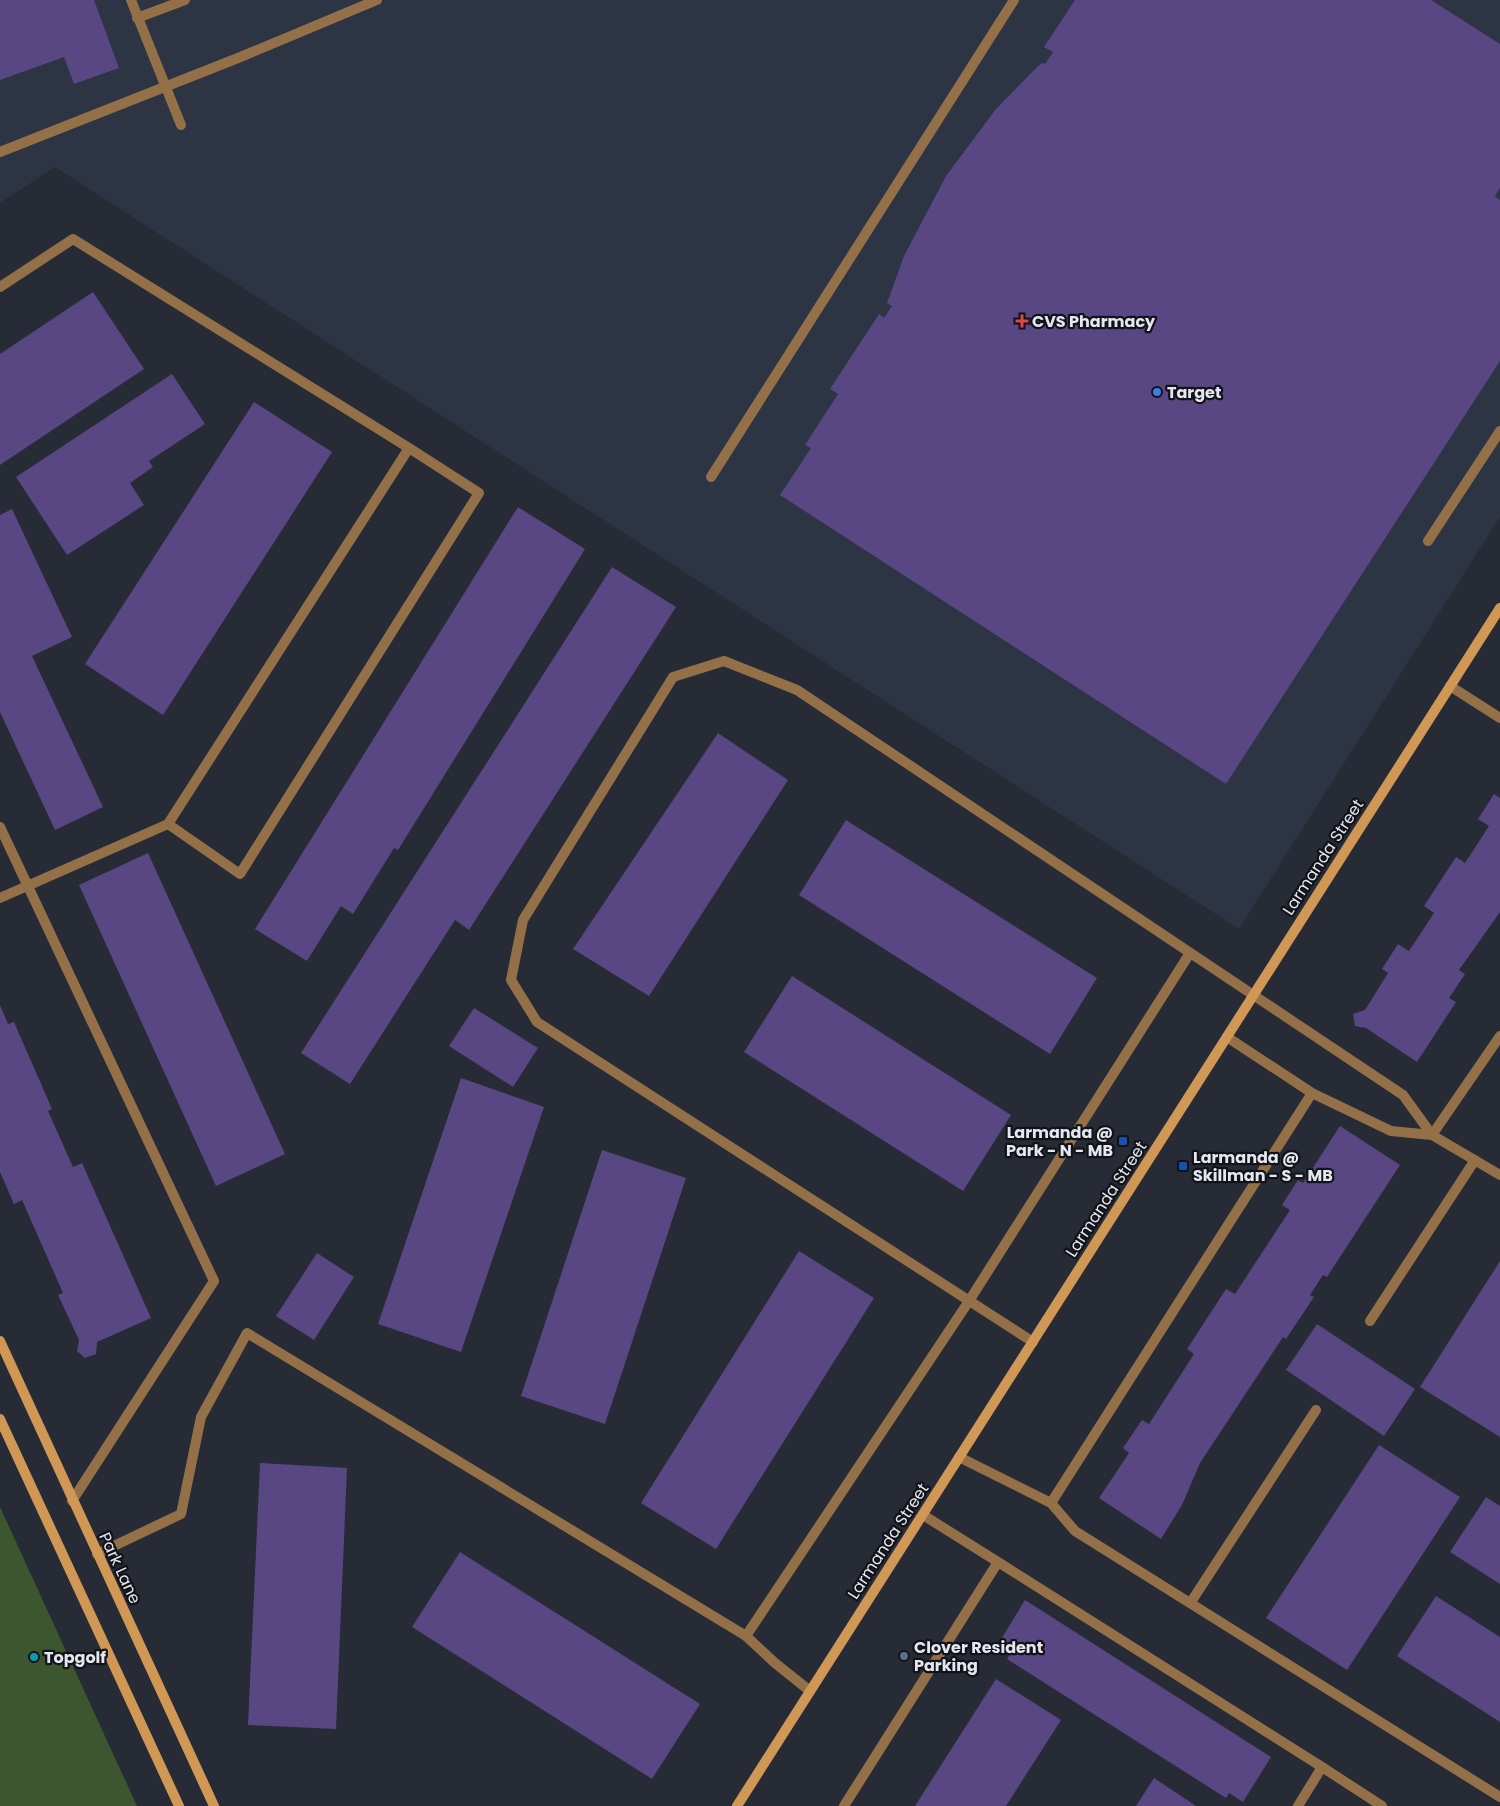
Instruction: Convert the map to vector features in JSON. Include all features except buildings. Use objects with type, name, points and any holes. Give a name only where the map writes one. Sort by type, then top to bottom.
[{"type":"street","name":"Larmanda Street","points":[[737,1806],[1500,608]]},
{"type":"street","name":"Park Lane","points":[[0,1341],[214,1806]]},
{"type":"street","points":[[0,1419],[179,1806]]},
{"type":"lane","points":[[131,0],[180,125]]},
{"type":"lane","points":[[138,18],[185,0]]},
{"type":"lane","points":[[0,152],[377,0]]},
{"type":"lane","points":[[711,477],[1014,0]]},
{"type":"lane","points":[[0,287],[73,239],[479,493],[240,874],[168,824]]},
{"type":"lane","points":[[1428,541],[1500,431]]},
{"type":"lane","points":[[0,898],[168,824],[409,448]]},
{"type":"lane","points":[[1033,1342],[538,1022],[511,980],[523,920],[674,677],[724,661],[797,690],[1403,1095],[1432,1135],[1500,1175]]},
{"type":"lane","points":[[1450,686],[1500,718]]},
{"type":"lane","points":[[0,826],[214,1281],[72,1501]]},
{"type":"lane","points":[[746,1636],[969,1301],[1190,953]]},
{"type":"lane","points":[[1432,1135],[1500,1036]]},
{"type":"lane","points":[[1227,1037],[1312,1093],[1391,1131],[1432,1135]]},
{"type":"lane","points":[[1052,1502],[1312,1093]]},
{"type":"lane","points":[[1370,1321],[1475,1160]]},
{"type":"lane","points":[[97,1554],[181,1514],[201,1416],[247,1333],[746,1636],[775,1663],[810,1691]]},
{"type":"lane","points":[[1191,1602],[1316,1410]]},
{"type":"lane","points":[[959,1457],[1052,1502],[1075,1530],[1500,1797]]},
{"type":"lane","points":[[923,1514],[1382,1806]]},
{"type":"lane","points":[[846,1805],[998,1562]]},
{"type":"lane","points":[[1298,1806],[1322,1767]]},
{"type":"shaded area","points":[[0,0],[1500,0],[1500,517],[1239,929],[55,167],[0,203]]},
{"type":"green space","name":"Topgolf","points":[[0,1507],[137,1806],[0,1806]]},
{"type":"place","name":"CVS Pharmacy","points":[[1022,321]]},
{"type":"place","name":"Target","points":[[1157,392]]},
{"type":"place","name":"Larmanda @ Park - N - MB","points":[[1123,1141]]},
{"type":"place","name":"Larmanda @ Skillman - S - MB","points":[[1183,1166]]},
{"type":"place","name":"Clover Resident Parking","points":[[904,1656]]},
{"type":"place","name":"Topgolf","points":[[34,1657]]}]
